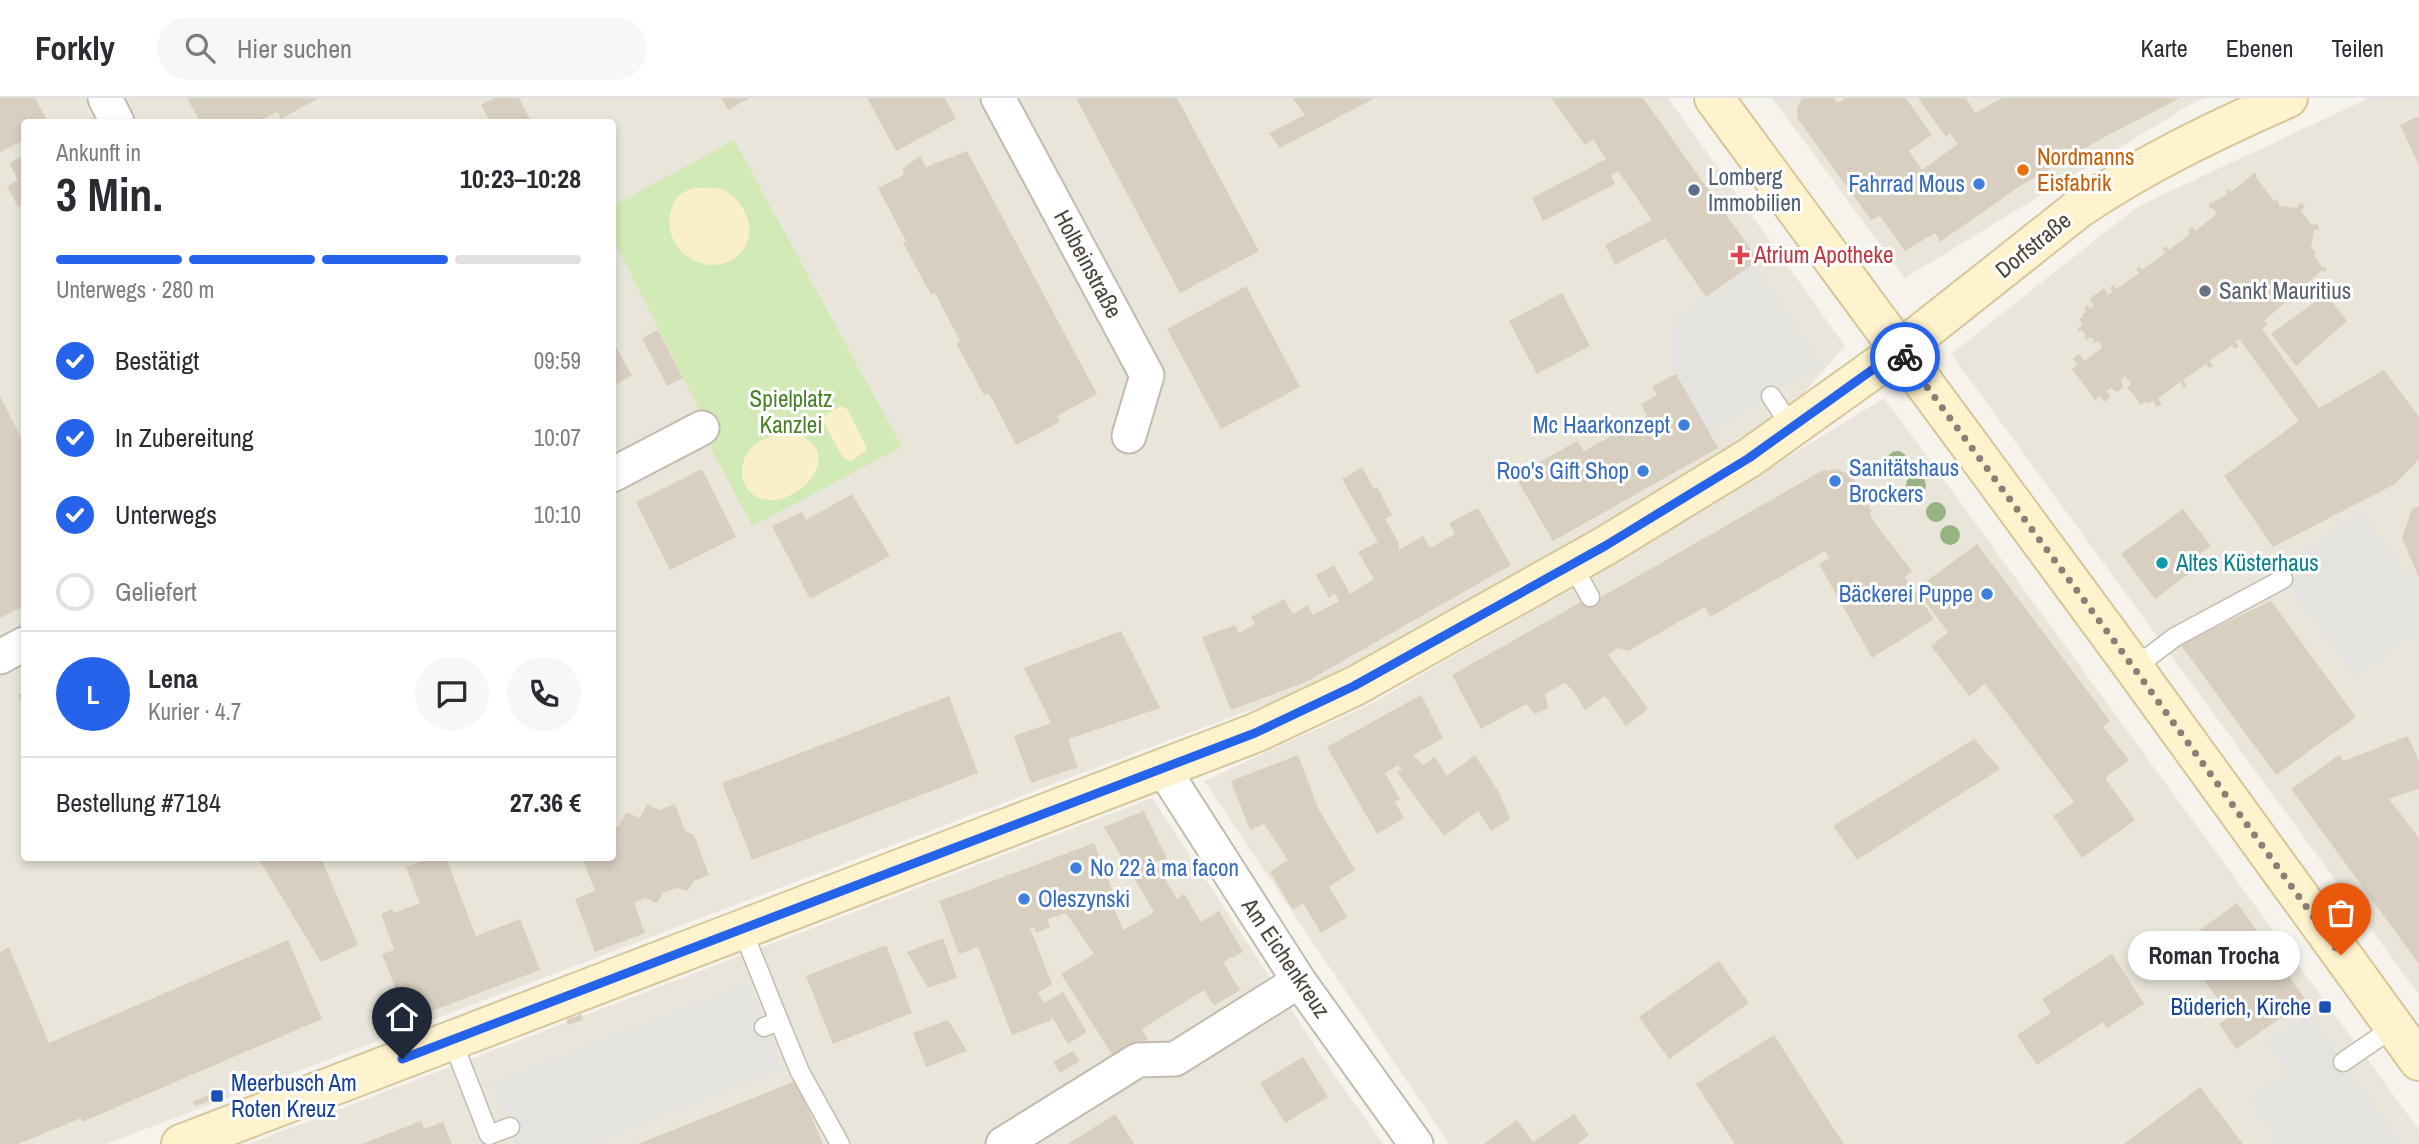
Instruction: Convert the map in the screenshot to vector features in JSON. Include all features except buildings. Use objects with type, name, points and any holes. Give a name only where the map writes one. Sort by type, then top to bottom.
[{"type":"main road","points":[[1714,98],[2134,668],[2419,1062]]},
{"type":"main road","name":"Dorfstraße","points":[[181,1144],[1255,733],[1354,686],[1572,565],[1749,458],[1900,350],[2108,188],[2218,129],[2288,98]]},
{"type":"street","points":[[104,98],[115,119]]},
{"type":"street","name":"Holbeinstraße","points":[[998,98],[1147,375],[1129,436]]},
{"type":"street","points":[[616,473],[702,428]]},
{"type":"street","points":[[0,657],[21,646]]},
{"type":"street","name":"Am Eichenkreuz","points":[[1162,767],[1299,981],[1416,1144]]},
{"type":"street","points":[[1003,1144],[1138,1060],[1175,1059],[1299,981]]},
{"type":"lane","points":[[1771,396],[1793,428]]},
{"type":"lane","points":[[1572,565],[1590,597]]},
{"type":"lane","points":[[2134,668],[2175,637],[2283,579]]},
{"type":"lane","points":[[742,929],[771,1024],[840,1144]]},
{"type":"lane","points":[[2343,1062],[2394,1027]]},
{"type":"lane","points":[[452,1040],[491,1140],[510,1127]]},
{"type":"shaded area","points":[[0,98],[1668,98],[1845,346],[1789,410],[1599,530],[1311,688],[106,1144],[0,1144]]},
{"type":"shaded area","points":[[1772,98],[2205,98],[1905,278]]},
{"type":"shaded area","points":[[2369,98],[2419,98],[2419,995],[1951,354],[2137,207]]},
{"type":"shaded area","points":[[1753,264],[1821,366],[1709,433],[1673,369],[1670,333],[1678,315]]},
{"type":"shaded area","points":[[1884,398],[2419,1130],[2419,1144],[1449,1144],[1204,781],[1369,705],[1617,562]]},
{"type":"shaded area","points":[[2360,511],[2419,591],[2419,630],[2356,677],[2278,572]]},
{"type":"shaded area","points":[[1152,798],[1327,1064],[1383,1144],[249,1144]]},
{"type":"shaded area","points":[[747,983],[781,1069],[590,1144],[516,1144],[492,1083]]},
{"type":"shaded area","points":[[2310,1015],[2401,1144],[2279,1144],[2248,1097],[2287,1071],[2266,1041]]},
{"type":"green space","name":"Spielplatz Kanzlei","points":[[734,140],[902,447],[752,526],[710,446],[716,442],[616,245],[616,204]]},
{"type":"sand","points":[[693,188],[721,189],[739,202],[744,210],[749,227],[747,243],[731,260],[718,265],[693,260],[674,242],[670,229],[672,207],[680,195]]},
{"type":"sand","points":[[841,406],[847,409],[866,446],[866,451],[851,461],[843,458],[823,421],[825,415]]},
{"type":"sand","points":[[794,433],[811,443],[818,455],[817,468],[809,481],[796,492],[781,499],[765,500],[751,493],[742,476],[744,459],[748,452],[760,441]]},
{"type":"way so far","points":[[1905,357],[2341,955]]},
{"type":"place","name":"Nordmanns Eisfabrik","points":[[2023,170]]},
{"type":"place","name":"Fahrrad Mous","points":[[1979,184]]},
{"type":"place","name":"Lomberg Immobilien","points":[[1694,190]]},
{"type":"place","name":"Atrium Apotheke","points":[[1740,255]]},
{"type":"place","name":"Sankt Mauritius","points":[[2205,291]]},
{"type":"place","name":"Mc Haarkonzept","points":[[1684,425]]},
{"type":"place","name":"Roo's Gift Shop","points":[[1643,471]]},
{"type":"place","name":"Sanitätshaus Brockers","points":[[1835,481]]},
{"type":"place","name":"Altes Küsterhaus","points":[[2162,563]]},
{"type":"place","name":"Bäckerei Puppe","points":[[1987,594]]},
{"type":"place","name":"No 22 à ma facon","points":[[1076,868]]},
{"type":"place","name":"Oleszynski","points":[[1024,899]]},
{"type":"place","name":"Roman Trocha","points":[[2341,955]]},
{"type":"place","name":"Büderich, Kirche","points":[[2325,1007]]},
{"type":"place","name":"Meerbusch Am Roten Kreuz","points":[[217,1096]]},
{"type":"route","points":[[402,1059],[1255,733],[1354,686],[1605,546],[1749,458],[1900,350],[1905,357]]}]
